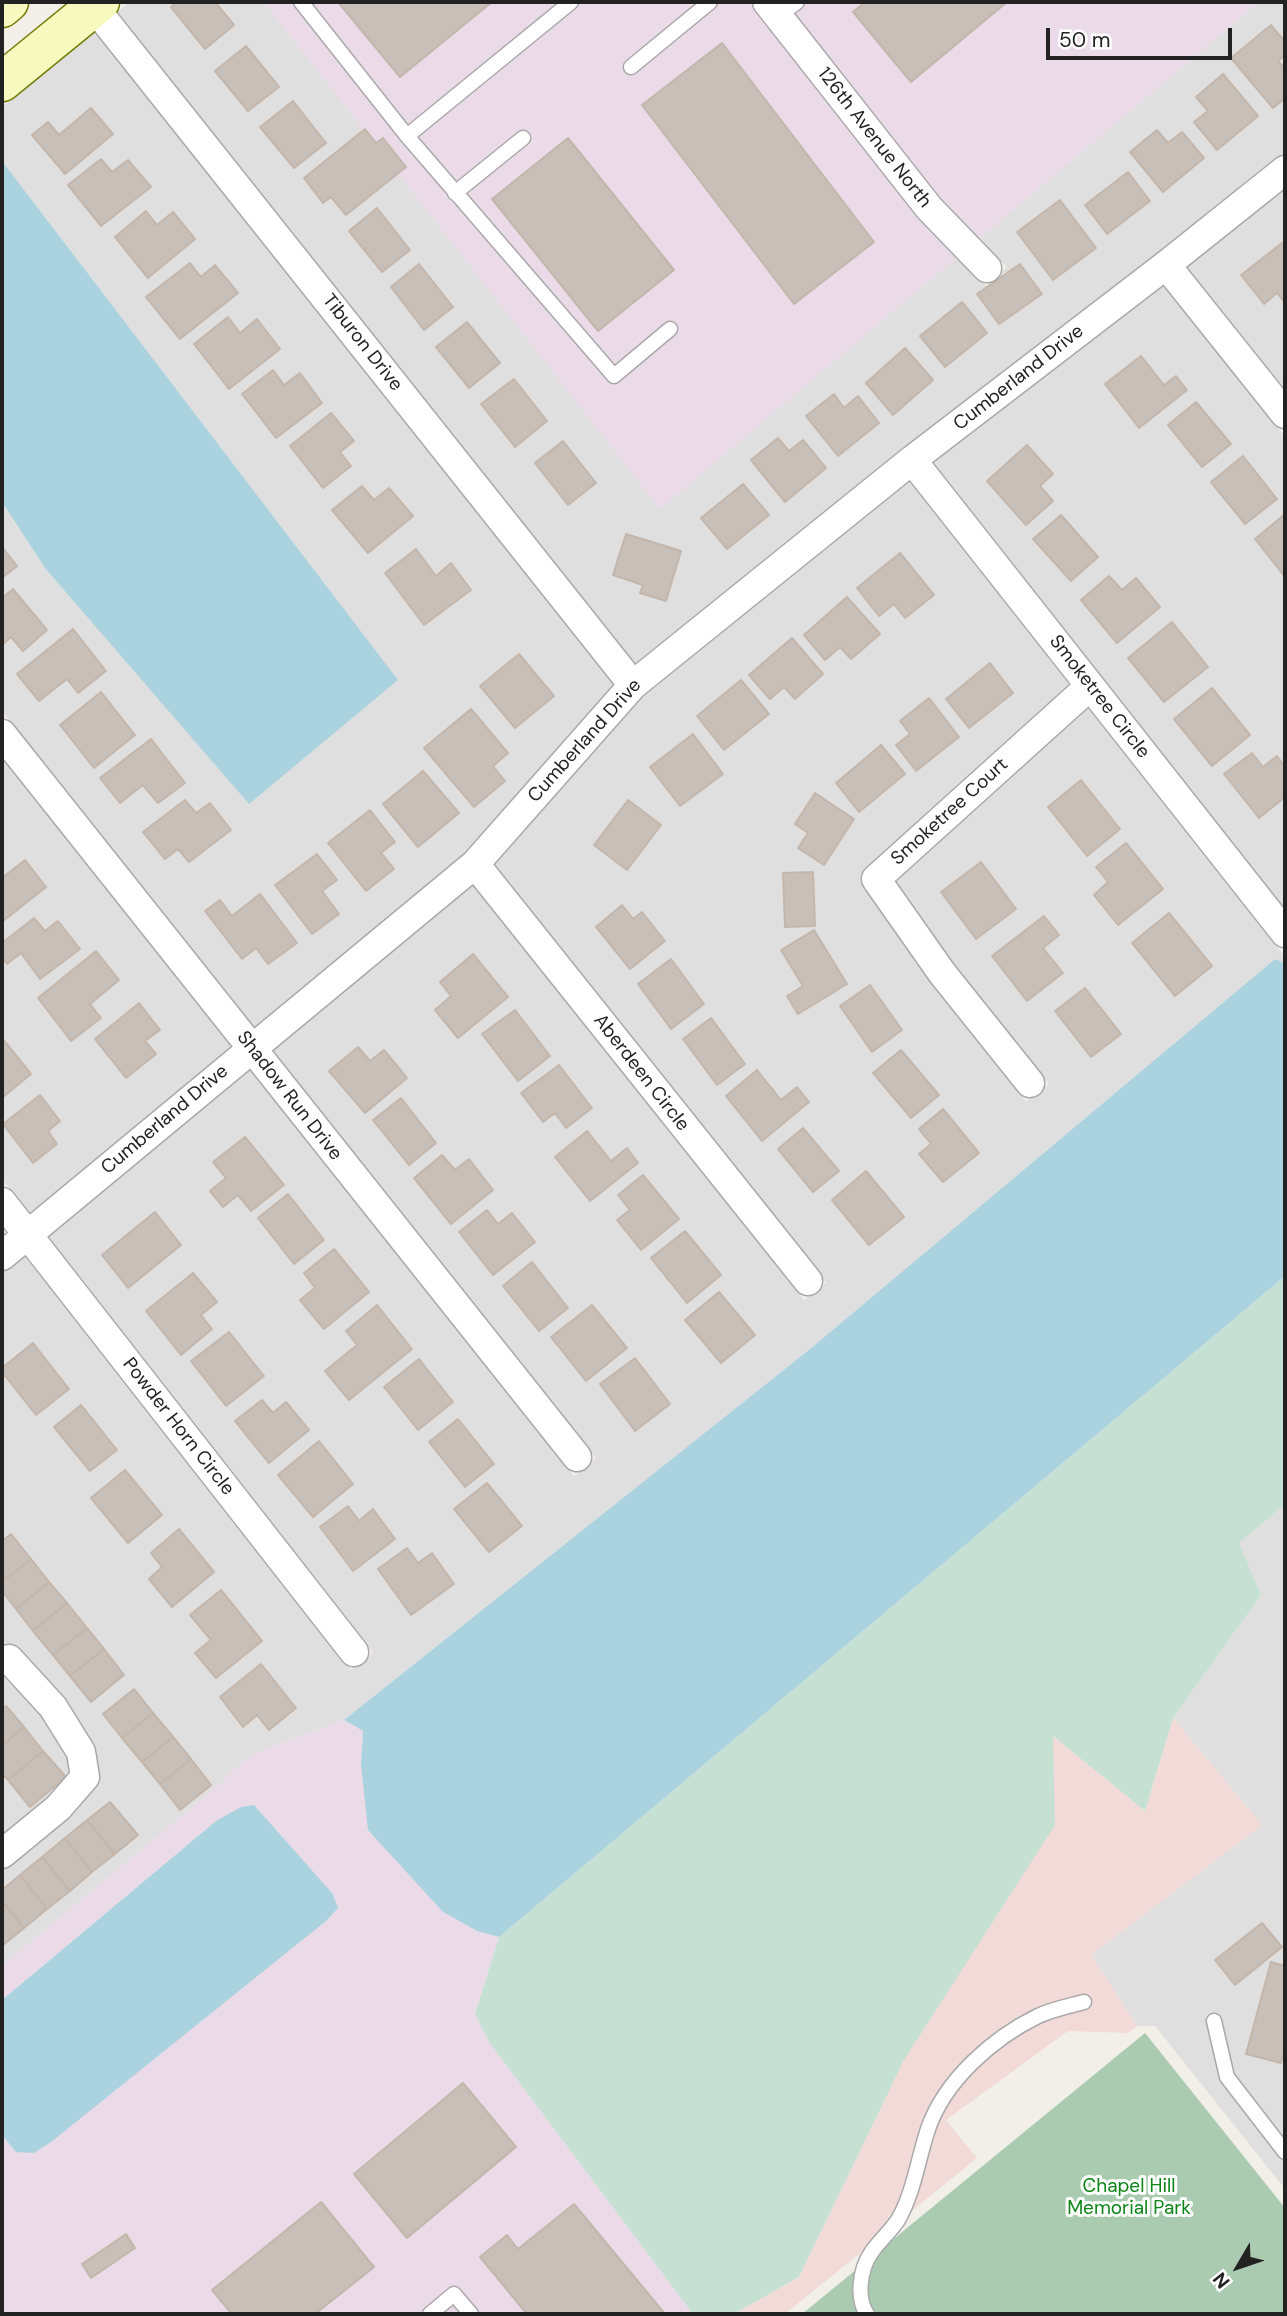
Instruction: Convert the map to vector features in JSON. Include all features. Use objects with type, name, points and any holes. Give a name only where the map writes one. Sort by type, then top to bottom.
[{"type":"main road","points":[[2,8],[9,2]]},
{"type":"main road","points":[[2,82],[95,3]]},
{"type":"street","name":"Tiburon Drive","points":[[95,3],[633,685]]},
{"type":"street","name":"126th Avenue North","points":[[781,7],[929,208],[988,268]]},
{"type":"street","name":"Cumberland Drive","points":[[2,1256],[475,864],[633,685],[912,460],[1285,170]]},
{"type":"street","points":[[1166,265],[1285,414]]},
{"type":"street","name":"Smoketree Circle","points":[[912,460],[1285,933]]},
{"type":"street","name":"Smoketree Court","points":[[1030,1083],[942,973],[876,879],[1090,686]]},
{"type":"street","name":"Shadow Run Drive","points":[[2,734],[578,1457]]},
{"type":"street","name":"Aberdeen Circle","points":[[475,864],[808,1281]]},
{"type":"street","name":"Powder Horn Circle","points":[[2,1202],[354,1652]]},
{"type":"street","points":[[2,1661],[9,1659],[52,1707],[81,1752],[85,1777],[58,1808],[2,1854]]},
{"type":"lane","points":[[301,2],[407,136],[614,376],[670,330]]},
{"type":"lane","points":[[407,136],[571,2]]},
{"type":"lane","points":[[631,67],[710,2]]},
{"type":"lane","points":[[455,193],[523,138]]},
{"type":"lane","points":[[867,2314],[860,2292],[863,2274],[870,2255],[897,2221],[910,2193],[928,2129],[937,2108],[957,2080],[1012,2030],[1041,2015],[1084,2002]]},
{"type":"lane","points":[[1214,2021],[1227,2077],[1285,2152]]},
{"type":"lane","points":[[430,2314],[454,2294],[471,2314]]},
{"type":"shaded area","points":[[130,2],[264,2],[660,508],[957,257],[986,286],[1007,267],[979,239],[1259,2],[1285,2],[1285,154],[637,666],[117,12]]},
{"type":"shaded area","points":[[264,2],[748,2],[918,217],[957,257],[660,509]]},
{"type":"shaded area","points":[[785,2],[1259,2],[979,239],[940,199]]},
{"type":"shaded area","points":[[95,30],[616,686],[466,855],[254,1029],[2,711],[2,502],[45,568],[397,681],[2,161],[2,107]]},
{"type":"shaded area","points":[[1285,186],[1285,392],[1185,266]]},
{"type":"shaded area","points":[[1163,284],[1285,437],[1285,910],[932,462]]},
{"type":"shaded area","points":[[909,479],[1071,686],[867,870],[864,888],[931,982],[1026,1102],[1049,1084],[954,964],[894,880],[1087,706],[1285,957],[1285,964],[1275,959],[810,1349],[344,1720],[253,1754],[2,1966],[2,1870],[66,1818],[98,1773],[93,1744],[64,1700],[20,1650],[2,1647],[2,1272],[24,1254],[351,1670],[373,1653],[46,1236],[248,1067],[574,1476],[596,1458],[270,1049],[472,883],[804,1300],[826,1283],[493,863],[642,694]]},
{"type":"shaded area","points":[[2,757],[232,1047],[30,1216],[2,1179]]},
{"type":"shaded area","points":[[1285,1504],[1285,2189],[1155,2026],[1137,2026],[1091,1955],[1262,1825],[1173,1718],[1261,1595],[1238,1543]]},
{"type":"shaded area","points":[[2,1674],[41,1716],[68,1758],[70,1774],[49,1799],[2,1837]]},
{"type":"shaded area","points":[[1173,1718],[1262,1825],[1091,1955],[1137,2026],[1128,2033],[1068,2031],[946,2120],[977,2158],[785,2314],[734,2314],[799,2277],[904,2060],[1053,1736],[1145,1811]]},
{"type":"shaded area","points":[[344,1720],[363,1731],[361,1764],[416,1880],[443,1912],[477,1931],[499,1937],[475,2014],[489,2042],[693,2314],[2,2314],[2,2135],[16,2152],[216,1821],[2,2000],[2,1966],[253,1754]]},
{"type":"green space","points":[[1285,1276],[1285,1504],[1239,1543],[1261,1595],[1173,1718],[1145,1811],[1053,1736],[1055,1825],[904,2060],[799,2277],[734,2314],[693,2314],[489,2042],[475,2014],[499,1937]]},
{"type":"green space","name":"Chapel Hill Memorial Park","points":[[1145,2033],[1285,2208],[1285,2314],[802,2314]]},
{"type":"water","points":[[2,161],[398,680],[249,804],[45,568],[2,502]]},
{"type":"water","points":[[1275,959],[1285,964],[1285,1276],[499,1937],[477,1931],[443,1912],[368,1830],[361,1764],[363,1731],[344,1720],[810,1349]]},
{"type":"water","points":[[254,1805],[332,1893],[338,1908],[326,1921],[51,2142],[34,2153],[16,2152],[2,2135],[2,2000],[216,1821],[241,1807]]},
{"type":"building","points":[[177,2],[215,2],[234,25],[205,49],[171,7]]},
{"type":"building","points":[[338,2],[492,2],[400,77]]},
{"type":"building","points":[[865,2],[1007,2],[911,82],[853,12]]},
{"type":"building","points":[[1271,25],[1285,42],[1285,55],[1278,61],[1285,69],[1285,98],[1273,108],[1231,58]]},
{"type":"building","points":[[722,43],[874,242],[794,304],[642,105]]},
{"type":"building","points":[[246,46],[279,87],[248,111],[215,71]]},
{"type":"building","points":[[1223,74],[1258,116],[1217,150],[1194,122],[1208,111],[1196,97]]},
{"type":"building","points":[[293,101],[326,143],[294,168],[260,127]]},
{"type":"building","points":[[91,108],[113,134],[65,174],[32,135],[48,122],[59,135]]},
{"type":"building","points":[[365,129],[376,143],[383,138],[406,167],[346,215],[331,197],[323,203],[304,178]]},
{"type":"building","points":[[1157,130],[1168,143],[1182,132],[1204,158],[1163,192],[1130,152]]},
{"type":"building","points":[[568,138],[674,270],[598,331],[492,199]]},
{"type":"building","points":[[101,159],[112,172],[128,160],[151,187],[101,226],[68,185]]},
{"type":"building","points":[[1128,172],[1150,201],[1107,234],[1085,205]]},
{"type":"building","points":[[1060,200],[1096,248],[1053,280],[1017,232]]},
{"type":"building","points":[[377,208],[410,250],[382,272],[349,231]]},
{"type":"building","points":[[146,211],[157,225],[173,212],[195,239],[148,278],[115,237]]},
{"type":"building","points":[[1282,243],[1285,246],[1285,303],[1277,293],[1264,304],[1241,275]]},
{"type":"building","points":[[190,263],[201,277],[215,265],[238,293],[180,339],[146,297]]},
{"type":"building","points":[[419,264],[453,307],[424,330],[391,287]]},
{"type":"building","points":[[1020,264],[1042,294],[999,324],[977,294]]},
{"type":"building","points":[[962,302],[987,333],[945,367],[920,336]]},
{"type":"building","points":[[228,317],[240,333],[257,319],[280,349],[229,389],[194,344]]},
{"type":"building","points":[[467,322],[500,363],[469,388],[436,347]]},
{"type":"building","points":[[905,348],[933,380],[893,415],[866,383]]},
{"type":"building","points":[[1141,356],[1164,385],[1176,376],[1187,390],[1139,428],[1105,384]]},
{"type":"building","points":[[273,370],[284,385],[300,373],[322,403],[276,438],[242,394]]},
{"type":"building","points":[[514,379],[547,421],[515,447],[481,404]]},
{"type":"building","points":[[834,394],[844,408],[858,396],[879,423],[838,456],[806,416]]},
{"type":"building","points":[[1196,402],[1231,444],[1202,467],[1168,425]]},
{"type":"building","points":[[331,413],[354,441],[340,452],[351,466],[323,488],[290,446]]},
{"type":"building","points":[[778,438],[789,451],[803,440],[826,468],[785,502],[751,460]]},
{"type":"building","points":[[563,441],[596,483],[568,505],[535,463]]},
{"type":"building","points":[[1027,445],[1053,474],[1040,486],[1053,501],[1026,525],[987,481]]},
{"type":"building","points":[[1243,456],[1277,499],[1245,524],[1211,482]]},
{"type":"building","points":[[743,484],[769,515],[727,549],[701,518]]},
{"type":"building","points":[[362,486],[374,500],[389,488],[413,516],[368,553],[332,510]]},
{"type":"building","points":[[1285,514],[1285,577],[1255,539]]},
{"type":"building","points":[[1061,515],[1098,557],[1071,581],[1033,539]]},
{"type":"building","points":[[626,534],[681,551],[666,601],[640,593],[643,585],[613,575]]},
{"type":"building","points":[[2,547],[17,566],[2,578]]},
{"type":"building","points":[[416,549],[436,576],[451,563],[471,590],[424,625],[385,573]]},
{"type":"building","points":[[900,553],[934,595],[905,618],[894,604],[879,616],[857,588]]},
{"type":"building","points":[[1109,576],[1122,590],[1136,578],[1160,607],[1117,643],[1081,600]]},
{"type":"building","points":[[13,589],[47,630],[23,651],[11,637],[2,645],[2,598]]},
{"type":"building","points":[[847,597],[880,634],[851,659],[840,647],[825,660],[804,635]]},
{"type":"building","points":[[1172,622],[1208,667],[1164,702],[1128,658]]},
{"type":"building","points":[[73,629],[106,671],[78,693],[67,679],[39,701],[17,674]]},
{"type":"building","points":[[792,638],[823,674],[795,699],[784,687],[770,699],[749,675]]},
{"type":"building","points":[[519,654],[554,696],[515,728],[480,686]]},
{"type":"building","points":[[990,663],[1013,693],[969,728],[946,699]]},
{"type":"building","points":[[741,680],[769,714],[724,750],[697,716]]},
{"type":"building","points":[[1212,688],[1250,735],[1212,766],[1174,719]]},
{"type":"building","points":[[101,692],[135,735],[94,768],[60,725]]},
{"type":"building","points":[[929,698],[959,737],[916,771],[896,745],[910,734],[900,721]]},
{"type":"building","points":[[471,709],[508,753],[493,766],[505,781],[474,807],[424,748]]},
{"type":"building","points":[[693,734],[723,774],[680,806],[650,767]]},
{"type":"building","points":[[151,739],[185,783],[158,803],[143,785],[120,803],[100,778]]},
{"type":"building","points":[[881,745],[905,774],[859,812],[836,783]]},
{"type":"building","points":[[1252,753],[1263,767],[1277,756],[1285,767],[1285,797],[1259,818],[1224,774]]},
{"type":"building","points":[[423,771],[459,813],[418,847],[383,804]]},
{"type":"building","points":[[1081,780],[1120,829],[1087,856],[1048,807]]},
{"type":"building","points":[[815,793],[854,819],[824,865],[798,848],[808,833],[795,824]]},
{"type":"building","points":[[185,800],[196,813],[210,803],[231,830],[189,862],[178,849],[165,859],[143,832]]},
{"type":"building","points":[[628,800],[661,825],[627,870],[594,845]]},
{"type":"building","points":[[370,810],[395,842],[381,853],[394,869],[366,891],[328,843]]},
{"type":"building","points":[[1126,843],[1163,889],[1118,925],[1094,895],[1108,882],[1096,867]]},
{"type":"building","points":[[317,854],[337,880],[322,891],[339,914],[312,934],[275,885]]},
{"type":"building","points":[[25,860],[46,887],[2,922],[2,878]]},
{"type":"building","points":[[981,862],[1016,909],[976,939],[941,892]]},
{"type":"building","points":[[813,872],[815,926],[785,927],[783,873]]},
{"type":"building","points":[[260,894],[297,943],[268,964],[256,948],[242,959],[205,911],[220,900],[232,916]]},
{"type":"building","points":[[622,905],[633,919],[642,912],[665,941],[630,969],[596,927]]},
{"type":"building","points":[[1169,913],[1212,966],[1175,996],[1132,943]]},
{"type":"building","points":[[1044,916],[1059,935],[1043,948],[1063,973],[1027,1001],[992,956]]},
{"type":"building","points":[[34,918],[45,931],[58,921],[80,949],[40,979],[21,953],[7,964],[2,957],[2,943]]},
{"type":"building","points":[[814,930],[847,984],[798,1014],[787,996],[803,986],[781,950]]},
{"type":"building","points":[[96,951],[119,980],[90,1004],[101,1018],[71,1041],[38,998]]},
{"type":"building","points":[[473,954],[508,997],[458,1038],[435,1010],[451,996],[440,982]]},
{"type":"building","points":[[671,959],[704,1004],[671,1029],[638,984]]},
{"type":"building","points":[[870,985],[902,1030],[872,1052],[840,1006]]},
{"type":"building","points":[[1085,988],[1121,1034],[1091,1057],[1055,1011]]},
{"type":"building","points":[[139,1003],[160,1030],[145,1041],[156,1054],[126,1078],[95,1039]]},
{"type":"building","points":[[515,1010],[550,1056],[518,1081],[482,1034]]},
{"type":"building","points":[[711,1018],[745,1064],[717,1085],[683,1039]]},
{"type":"building","points":[[2,1038],[31,1074],[2,1098]]},
{"type":"building","points":[[358,1047],[370,1061],[384,1050],[407,1078],[365,1113],[329,1071]]},
{"type":"building","points":[[901,1050],[939,1095],[911,1118],[873,1073]]},
{"type":"building","points":[[559,1065],[592,1108],[566,1128],[555,1113],[543,1122],[521,1093]]},
{"type":"building","points":[[757,1070],[781,1100],[797,1087],[809,1102],[762,1141],[726,1096]]},
{"type":"building","points":[[40,1095],[60,1121],[48,1131],[57,1144],[33,1163],[3,1124]]},
{"type":"building","points":[[401,1098],[436,1143],[409,1165],[373,1120]]},
{"type":"building","points":[[943,1109],[979,1153],[943,1182],[919,1154],[931,1144],[919,1129]]},
{"type":"building","points":[[803,1128],[839,1171],[813,1192],[778,1149]]},
{"type":"building","points":[[587,1131],[611,1161],[627,1148],[638,1163],[590,1201],[555,1157]]},
{"type":"building","points":[[245,1137],[284,1185],[251,1211],[238,1195],[223,1207],[210,1191],[226,1178],[213,1162]]},
{"type":"building","points":[[442,1155],[455,1170],[469,1159],[493,1190],[451,1224],[414,1178]]},
{"type":"building","points":[[866,1171],[904,1217],[869,1245],[832,1200]]},
{"type":"building","points":[[643,1175],[679,1219],[641,1250],[617,1220],[630,1210],[618,1195]]},
{"type":"building","points":[[288,1194],[324,1240],[294,1264],[258,1218]]},
{"type":"building","points":[[487,1210],[498,1224],[512,1213],[535,1242],[493,1275],[459,1232]]},
{"type":"building","points":[[155,1212],[181,1245],[128,1288],[102,1255]]},
{"type":"building","points":[[685,1231],[721,1275],[687,1303],[651,1258]]},
{"type":"building","points":[[334,1249],[369,1292],[324,1329],[300,1300],[315,1288],[304,1273]]},
{"type":"building","points":[[532,1262],[568,1308],[539,1331],[503,1286]]},
{"type":"building","points":[[193,1273],[217,1302],[201,1315],[212,1329],[181,1355],[146,1311]]},
{"type":"building","points":[[719,1292],[755,1335],[721,1363],[685,1320]]},
{"type":"building","points":[[377,1305],[412,1349],[349,1400],[325,1371],[357,1345],[346,1331]]},
{"type":"building","points":[[592,1305],[627,1348],[586,1381],[551,1337]]},
{"type":"building","points":[[229,1332],[264,1376],[226,1406],[191,1361]]},
{"type":"building","points":[[33,1343],[69,1389],[36,1415],[2,1372],[2,1368]]},
{"type":"building","points":[[635,1358],[670,1404],[635,1431],[600,1384]]},
{"type":"building","points":[[419,1359],[453,1402],[418,1430],[384,1387]]},
{"type":"building","points":[[262,1400],[273,1413],[286,1402],[309,1430],[269,1463],[235,1421]]},
{"type":"building","points":[[81,1405],[117,1450],[90,1471],[54,1427]]},
{"type":"building","points":[[458,1419],[494,1464],[465,1487],[429,1442]]},
{"type":"building","points":[[319,1441],[353,1484],[313,1517],[278,1475]]},
{"type":"building","points":[[125,1470],[162,1515],[128,1543],[91,1498]]},
{"type":"building","points":[[487,1483],[522,1526],[489,1552],[454,1509]]},
{"type":"building","points":[[348,1506],[359,1521],[373,1509],[395,1539],[353,1571],[320,1527]]},
{"type":"building","points":[[179,1529],[214,1572],[172,1607],[149,1579],[162,1567],[151,1553]]},
{"type":"building","points":[[11,1534],[31,1559],[2,1582],[2,1541]]},
{"type":"building","points":[[407,1548],[418,1563],[432,1553],[454,1584],[411,1615],[378,1569]]},
{"type":"building","points":[[31,1559],[49,1582],[16,1609],[2,1591],[2,1582]]},
{"type":"building","points":[[49,1582],[67,1603],[33,1631],[16,1609]]},
{"type":"building","points":[[221,1590],[262,1641],[216,1678],[195,1653],[211,1640],[190,1615]]},
{"type":"building","points":[[67,1603],[87,1628],[53,1655],[33,1631]]},
{"type":"building","points":[[87,1628],[104,1649],[70,1676],[53,1655]]},
{"type":"building","points":[[104,1649],[124,1675],[91,1702],[70,1676]]},
{"type":"building","points":[[261,1664],[296,1708],[269,1730],[257,1715],[243,1727],[220,1697]]},
{"type":"building","points":[[134,1689],[153,1713],[122,1738],[103,1714]]},
{"type":"building","points":[[6,1706],[24,1727],[2,1746],[2,1709]]},
{"type":"building","points":[[153,1713],[173,1737],[142,1762],[122,1738]]},
{"type":"building","points":[[24,1727],[43,1751],[8,1780],[2,1773],[2,1746]]},
{"type":"building","points":[[173,1737],[191,1759],[160,1784],[142,1762]]},
{"type":"building","points":[[43,1751],[66,1777],[30,1807],[8,1780]]},
{"type":"building","points":[[191,1759],[211,1785],[180,1810],[160,1784]]},
{"type":"building","points":[[110,1802],[138,1835],[115,1854],[87,1820]]},
{"type":"building","points":[[87,1820],[115,1854],[92,1872],[65,1838]]},
{"type":"building","points":[[65,1838],[92,1872],[70,1891],[42,1857]]},
{"type":"building","points":[[42,1857],[70,1891],[47,1909],[20,1875]]},
{"type":"building","points":[[20,1875],[47,1909],[24,1928],[2,1901],[2,1890]]},
{"type":"building","points":[[2,1901],[24,1928],[2,1946]]},
{"type":"building","points":[[1262,1923],[1282,1947],[1235,1985],[1215,1960]]},
{"type":"building","points":[[1271,1962],[1285,1966],[1285,2049],[1281,2063],[1246,2054]]},
{"type":"building","points":[[463,2083],[516,2147],[407,2238],[354,2174]]},
{"type":"building","points":[[321,2202],[374,2267],[315,2314],[232,2314],[212,2290]]},
{"type":"building","points":[[574,2204],[665,2314],[527,2314],[480,2257],[507,2235],[518,2249]]},
{"type":"building","points":[[126,2234],[135,2248],[91,2278],[82,2264]]}]
